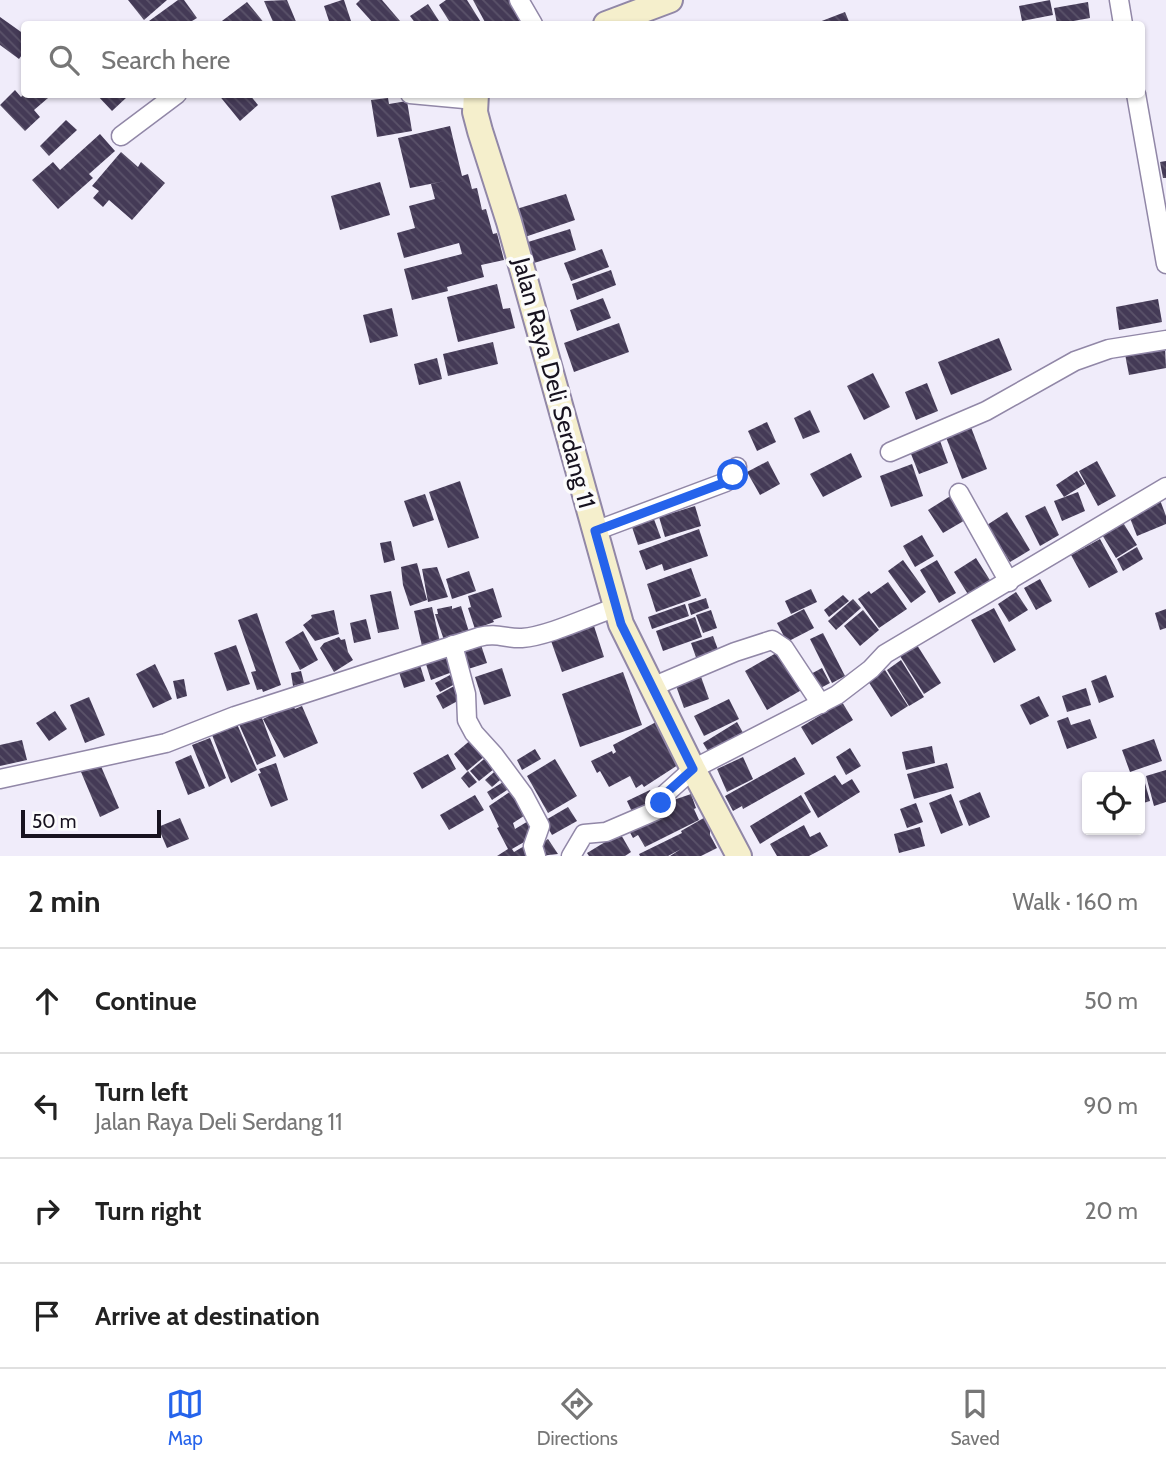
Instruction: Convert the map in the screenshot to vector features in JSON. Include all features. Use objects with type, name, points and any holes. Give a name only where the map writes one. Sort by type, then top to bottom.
[{"type":"street","points":[[519,0],[531,21]]},
{"type":"street","points":[[610,21],[633,6],[670,0]]},
{"type":"street","points":[[1119,0],[1122,21]]},
{"type":"street","points":[[121,136],[172,98]]},
{"type":"street","name":"Jalan Raya Deli Serdang 11","points":[[475,98],[480,131],[513,235],[621,624],[739,856]]},
{"type":"street","points":[[1137,98],[1166,264]]},
{"type":"street","points":[[890,452],[986,411],[1075,361],[1109,349],[1166,341]]},
{"type":"street","points":[[595,531],[726,482],[737,467]]},
{"type":"street","points":[[571,856],[584,834],[606,832],[654,811],[659,808],[663,796],[693,769],[821,704],[855,682],[885,654],[1166,487]]},
{"type":"street","points":[[959,493],[1009,582]]},
{"type":"street","points":[[0,779],[166,743],[235,716],[489,634],[520,639],[617,607]]},
{"type":"street","points":[[652,687],[735,652],[772,640],[784,648],[821,704]]},
{"type":"street","points":[[453,645],[466,694],[467,720],[474,733],[495,755],[523,794],[540,825],[533,846],[536,856]]},
{"type":"building","points":[[128,0],[167,0],[144,20]]},
{"type":"building","points":[[178,0],[184,0],[197,18],[192,21],[149,21]]},
{"type":"building","points":[[287,0],[296,21],[273,21],[264,1]]},
{"type":"building","points":[[344,0],[351,21],[329,21],[324,6]]},
{"type":"building","points":[[360,0],[382,0],[400,21],[371,21],[356,4]]},
{"type":"building","points":[[446,0],[467,0],[480,21],[449,21],[439,5]]},
{"type":"building","points":[[473,0],[511,0],[522,21],[484,21]]},
{"type":"building","points":[[1050,0],[1053,15],[1022,21],[1019,6]]},
{"type":"building","points":[[247,2],[263,21],[222,21]]},
{"type":"building","points":[[1088,2],[1090,18],[1056,21],[1054,8]]},
{"type":"building","points":[[428,4],[439,21],[414,21],[410,16]]},
{"type":"building","points":[[845,12],[849,21],[822,21]]},
{"type":"building","points":[[0,17],[21,32],[21,56],[19,59],[0,45]]},
{"type":"building","points":[[15,90],[21,98],[48,98],[34,110],[40,117],[25,131],[0,105]]},
{"type":"building","points":[[100,98],[126,98],[112,111]]},
{"type":"building","points":[[221,98],[252,98],[258,105],[240,121]]},
{"type":"building","points":[[388,98],[389,104],[407,101],[412,131],[377,137],[371,100]]},
{"type":"building","points":[[66,120],[77,130],[49,156],[40,146]]},
{"type":"building","points":[[450,126],[462,176],[468,174],[472,189],[477,188],[482,210],[486,209],[493,234],[497,233],[504,260],[481,265],[484,277],[447,287],[448,291],[412,300],[404,269],[462,254],[459,243],[404,258],[397,233],[415,228],[409,206],[435,199],[431,184],[445,181],[410,188],[398,138]]},
{"type":"building","points":[[100,134],[115,151],[89,174],[93,178],[58,209],[32,180],[53,162],[60,170]]},
{"type":"building","points":[[121,152],[138,167],[141,162],[165,183],[132,220],[109,200],[103,207],[93,198],[99,191],[92,186]]},
{"type":"building","points":[[1166,161],[1166,178],[1163,178],[1160,162]]},
{"type":"building","points":[[380,182],[390,215],[340,230],[331,196]]},
{"type":"building","points":[[566,194],[575,220],[522,238],[513,210]]},
{"type":"building","points":[[570,229],[576,250],[534,263],[528,242]]},
{"type":"building","points":[[602,249],[609,267],[571,281],[564,263]]},
{"type":"building","points":[[611,270],[616,285],[577,300],[572,284]]},
{"type":"building","points":[[497,284],[503,309],[510,308],[515,328],[458,342],[447,297]]},
{"type":"building","points":[[603,298],[611,318],[577,331],[570,310]]},
{"type":"building","points":[[1158,299],[1162,322],[1119,330],[1116,307]]},
{"type":"building","points":[[392,308],[398,336],[370,343],[363,315]]},
{"type":"building","points":[[619,323],[629,352],[574,372],[564,343]]},
{"type":"building","points":[[999,338],[1012,370],[951,395],[938,362]]},
{"type":"building","points":[[493,342],[498,364],[448,376],[443,354]]},
{"type":"building","points":[[1165,347],[1166,368],[1129,375],[1125,354]]},
{"type":"building","points":[[437,358],[442,379],[419,385],[414,364]]},
{"type":"building","points":[[873,373],[890,407],[864,420],[847,386]]},
{"type":"building","points":[[927,383],[938,411],[916,420],[905,392]]},
{"type":"building","points":[[810,410],[820,432],[803,439],[794,418]]},
{"type":"building","points":[[767,422],[776,442],[757,451],[748,431]]},
{"type":"building","points":[[969,422],[987,469],[962,479],[944,432]]},
{"type":"building","points":[[939,438],[948,463],[919,474],[909,449]]},
{"type":"building","points":[[851,453],[862,477],[823,497],[810,474]]},
{"type":"building","points":[[768,461],[780,484],[760,495],[747,472]]},
{"type":"building","points":[[1097,461],[1116,496],[1098,506],[1079,471]]},
{"type":"building","points":[[912,464],[923,496],[891,507],[880,476]]},
{"type":"building","points":[[1077,471],[1085,484],[1064,497],[1056,485]]},
{"type":"building","points":[[460,481],[479,538],[448,548],[429,492]]},
{"type":"building","points":[[1078,492],[1085,511],[1062,521],[1054,501]]},
{"type":"building","points":[[425,494],[434,520],[413,527],[404,501]]},
{"type":"building","points":[[952,495],[967,519],[943,533],[928,510]]},
{"type":"building","points":[[1160,500],[1166,524],[1137,536],[1128,513]]},
{"type":"building","points":[[695,506],[701,526],[665,537],[659,517]]},
{"type":"building","points":[[1045,506],[1059,535],[1040,546],[1025,516]]},
{"type":"building","points":[[1007,512],[1030,550],[1010,562],[987,525]]},
{"type":"building","points":[[652,514],[661,538],[638,545],[630,521]]},
{"type":"building","points":[[1122,521],[1137,545],[1116,558],[1101,533]]},
{"type":"building","points":[[699,529],[708,556],[664,571],[662,564],[646,570],[639,551]]},
{"type":"building","points":[[922,535],[934,556],[915,567],[903,546]]},
{"type":"building","points":[[1100,539],[1118,572],[1089,588],[1071,555]]},
{"type":"building","points":[[391,541],[395,560],[384,563],[380,543]]},
{"type":"building","points":[[1137,547],[1143,559],[1123,571],[1117,559]]},
{"type":"building","points":[[976,558],[993,585],[971,599],[954,572]]},
{"type":"building","points":[[903,560],[926,592],[911,603],[888,571]]},
{"type":"building","points":[[937,560],[956,593],[939,603],[920,570]]},
{"type":"building","points":[[417,563],[427,600],[410,606],[401,567]]},
{"type":"building","points":[[437,567],[448,597],[428,602],[422,569]]},
{"type":"building","points":[[691,568],[701,596],[656,612],[647,584]]},
{"type":"building","points":[[469,571],[476,591],[452,599],[446,579]]},
{"type":"building","points":[[1040,579],[1052,601],[1036,610],[1024,588]]},
{"type":"building","points":[[888,582],[907,609],[879,628],[858,599]]},
{"type":"building","points":[[493,588],[502,617],[475,629],[468,608],[471,607],[468,596]]},
{"type":"building","points":[[811,589],[817,602],[791,614],[785,601]]},
{"type":"building","points":[[391,591],[399,629],[378,633],[370,595]]},
{"type":"building","points":[[1016,592],[1028,610],[1009,622],[998,604]]},
{"type":"building","points":[[843,595],[849,601],[829,617],[824,610]]},
{"type":"building","points":[[706,598],[709,608],[691,615],[688,604]]},
{"type":"building","points":[[853,599],[861,608],[836,630],[828,621]]},
{"type":"building","points":[[685,604],[689,616],[652,629],[648,617]]},
{"type":"building","points":[[452,606],[452,609],[461,606],[469,632],[444,640],[435,614],[438,614],[437,609]]},
{"type":"building","points":[[432,607],[440,642],[422,646],[414,611]]},
{"type":"building","points":[[994,608],[1016,650],[994,663],[971,620]]},
{"type":"building","points":[[804,609],[814,628],[787,642],[777,623]]},
{"type":"building","points":[[1166,609],[1166,628],[1160,630],[1155,613]]},
{"type":"building","points":[[334,610],[339,634],[315,641],[303,625],[312,618],[311,615]]},
{"type":"building","points":[[711,610],[717,628],[703,633],[696,615]]},
{"type":"building","points":[[863,610],[879,630],[860,646],[844,626]]},
{"type":"building","points":[[257,613],[281,685],[263,692],[262,689],[257,690],[251,672],[256,671],[238,620]]},
{"type":"building","points":[[695,617],[702,637],[663,651],[656,631]]},
{"type":"building","points":[[366,619],[371,639],[354,643],[350,623]]},
{"type":"building","points":[[593,623],[604,657],[562,672],[550,638]]},
{"type":"building","points":[[303,631],[318,660],[300,670],[285,642]]},
{"type":"building","points":[[823,633],[845,676],[832,683],[810,639]]},
{"type":"building","points":[[713,636],[720,655],[698,663],[691,643]]},
{"type":"building","points":[[339,637],[341,640],[345,639],[353,660],[334,672],[320,648],[324,643]]},
{"type":"building","points":[[236,645],[250,684],[227,691],[214,653]]},
{"type":"building","points":[[481,645],[487,663],[465,670],[459,652]]},
{"type":"building","points":[[917,645],[941,683],[924,694],[900,656]]},
{"type":"building","points":[[783,649],[805,688],[767,710],[745,671]]},
{"type":"building","points":[[449,653],[455,671],[431,680],[425,661]]},
{"type":"building","points":[[901,660],[924,697],[909,706],[887,670]]},
{"type":"building","points":[[155,664],[172,699],[153,708],[136,674]]},
{"type":"building","points":[[420,665],[425,681],[404,688],[399,672]]},
{"type":"building","points":[[502,668],[511,696],[484,705],[475,677]]},
{"type":"building","points":[[822,668],[830,683],[815,691],[807,676]]},
{"type":"building","points":[[885,670],[908,706],[891,717],[868,681]]},
{"type":"building","points":[[301,671],[304,683],[293,686],[291,673]]},
{"type":"building","points":[[623,672],[642,725],[580,747],[562,694]]},
{"type":"building","points":[[700,674],[709,699],[684,708],[675,683]]},
{"type":"building","points":[[450,675],[455,684],[440,692],[435,683]]},
{"type":"building","points":[[1106,675],[1114,697],[1099,703],[1091,681]]},
{"type":"building","points":[[184,679],[187,696],[177,699],[173,681]]},
{"type":"building","points":[[456,685],[463,698],[443,709],[436,696]]},
{"type":"building","points":[[1086,688],[1091,705],[1067,712],[1062,696]]},
{"type":"building","points":[[1039,696],[1049,716],[1030,725],[1020,705]]},
{"type":"building","points":[[89,697],[105,735],[85,743],[70,705]]},
{"type":"building","points":[[729,699],[739,719],[704,736],[694,716]]},
{"type":"building","points":[[842,702],[853,720],[812,745],[801,727]]},
{"type":"building","points":[[292,704],[295,709],[302,706],[318,743],[284,758],[263,719]]},
{"type":"building","points":[[55,711],[67,729],[49,741],[36,723]]},
{"type":"building","points":[[257,713],[259,719],[262,718],[276,756],[257,765],[238,722]]},
{"type":"building","points":[[1068,717],[1071,725],[1090,719],[1097,738],[1067,749],[1057,721]]},
{"type":"building","points":[[658,721],[681,763],[644,787],[642,784],[636,788],[630,776],[609,787],[591,761],[612,751],[613,754],[616,752],[613,745]]},
{"type":"building","points":[[737,722],[746,738],[712,758],[703,743]]},
{"type":"building","points":[[237,724],[257,770],[231,783],[212,735]]},
{"type":"building","points":[[210,738],[226,778],[209,787],[192,745]]},
{"type":"building","points":[[472,739],[485,756],[467,771],[454,754]]},
{"type":"building","points":[[1154,739],[1162,761],[1130,772],[1122,750]]},
{"type":"building","points":[[22,740],[27,760],[0,766],[0,745]]},
{"type":"building","points":[[932,746],[935,763],[906,770],[902,752]]},
{"type":"building","points":[[850,748],[861,766],[846,775],[836,757]]},
{"type":"building","points":[[535,749],[541,759],[522,770],[517,760]]},
{"type":"building","points":[[448,754],[456,769],[422,789],[413,773]]},
{"type":"building","points":[[490,754],[499,765],[479,781],[470,771]]},
{"type":"building","points":[[191,755],[205,788],[188,795],[175,762]]},
{"type":"building","points":[[743,757],[753,779],[727,792],[717,769]]},
{"type":"building","points":[[795,757],[805,774],[743,809],[742,806],[733,811],[725,796]]},
{"type":"building","points":[[555,759],[577,796],[548,813],[527,776]]},
{"type":"building","points":[[276,763],[288,800],[271,807],[258,774],[261,773],[259,769]]},
{"type":"building","points":[[947,763],[954,788],[914,799],[907,774]]},
{"type":"building","points":[[100,764],[119,808],[100,817],[81,772]]},
{"type":"building","points":[[501,766],[507,774],[492,787],[485,780]]},
{"type":"building","points":[[1166,770],[1166,802],[1154,806],[1146,776]]},
{"type":"building","points":[[468,771],[477,782],[469,788],[461,778]]},
{"type":"building","points":[[835,775],[842,785],[852,779],[860,792],[818,818],[804,793]]},
{"type":"building","points":[[508,779],[513,786],[492,800],[487,792]]},
{"type":"building","points":[[1145,783],[1150,801],[1145,802]]},
{"type":"building","points":[[514,789],[530,812],[513,823],[515,829],[530,820],[538,834],[512,849],[514,852],[526,845],[532,856],[497,856],[508,849],[489,806]]},
{"type":"building","points":[[650,790],[659,806],[633,814],[627,801]]},
{"type":"building","points":[[980,792],[990,817],[969,826],[959,801]]},
{"type":"building","points":[[691,794],[699,820],[645,847],[638,835],[633,838],[627,827],[662,804]]},
{"type":"building","points":[[951,794],[963,825],[941,834],[929,803]]},
{"type":"building","points":[[475,795],[484,810],[449,830],[440,815]]},
{"type":"building","points":[[801,795],[811,812],[760,844],[750,826]]},
{"type":"building","points":[[916,803],[923,822],[907,828],[900,809]]},
{"type":"building","points":[[568,807],[577,821],[552,835],[544,821]]},
{"type":"building","points":[[709,815],[716,828],[710,831],[710,835],[717,848],[701,856],[670,856],[681,849],[668,856],[640,856],[639,854],[682,833],[681,831]]},
{"type":"building","points":[[180,818],[189,839],[167,848],[158,827]]},
{"type":"building","points":[[804,825],[810,837],[820,832],[828,846],[809,856],[777,856],[770,844]]},
{"type":"building","points":[[920,827],[925,846],[899,853],[894,834]]},
{"type":"building","points":[[620,833],[631,852],[625,856],[589,856],[587,853]]},
{"type":"building","points":[[548,839],[558,854],[540,856],[535,848]]},
{"type":"route","points":[[661,803],[663,796],[693,769],[621,624],[595,531],[726,482],[733,475]]}]
